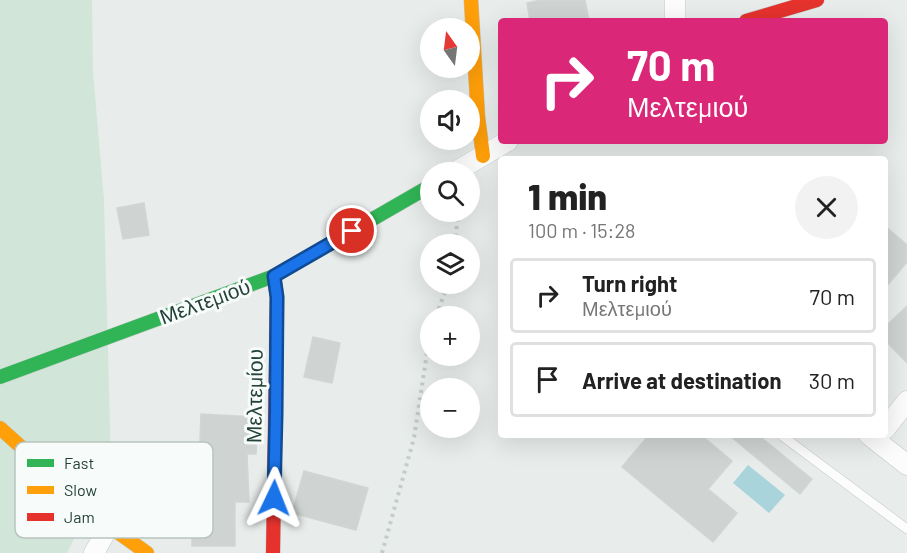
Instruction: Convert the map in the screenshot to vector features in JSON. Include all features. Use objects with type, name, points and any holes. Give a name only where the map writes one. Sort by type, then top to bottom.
[{"type":"street","points":[[471,0],[483,156]]},
{"type":"street","points":[[675,0],[675,18]]},
{"type":"street","points":[[756,18],[817,0]]},
{"type":"street","points":[[472,162],[503,144]]},
{"type":"street","name":"Μελτεμιού","points":[[0,377],[274,276],[420,192]]},
{"type":"street","name":"Μελτεμίου","points":[[273,553],[277,297],[274,276]]},
{"type":"street","points":[[888,423],[907,402]]},
{"type":"street","points":[[0,428],[16,442]]},
{"type":"street","points":[[880,438],[907,465]]},
{"type":"street","points":[[94,553],[102,538]]},
{"type":"street","points":[[126,538],[147,553]]},
{"type":"lane","points":[[785,438],[907,529]]},
{"type":"path","points":[[382,553],[414,438],[425,366]]},
{"type":"green space","points":[[0,0],[92,0],[93,71],[104,200],[110,442],[15,442],[15,538],[74,538],[67,553],[0,553]]},
{"type":"water","points":[[748,465],[785,495],[769,513],[733,483]]},
{"type":"building","points":[[541,0],[585,0],[588,18],[530,18],[527,3]]},
{"type":"building","points":[[144,203],[149,235],[123,239],[117,208]]},
{"type":"building","points":[[888,229],[907,245],[907,262],[888,284]]},
{"type":"building","points":[[907,306],[907,363],[888,343],[888,324]]},
{"type":"building","points":[[313,337],[340,343],[332,383],[304,377]]},
{"type":"building","points":[[201,414],[258,417],[256,454],[247,454],[249,502],[235,502],[235,546],[192,546],[192,538],[213,538],[213,442],[200,442]]},
{"type":"building","points":[[646,438],[705,438],[732,461],[708,489],[737,513],[713,542],[622,467]]},
{"type":"building","points":[[733,438],[762,438],[812,479],[800,494]]},
{"type":"building","points":[[304,471],[368,488],[356,530],[292,513]]},
{"type":"traffic: fast","points":[[0,377],[274,276],[420,192]]},
{"type":"traffic: slow","points":[[471,0],[478,117],[483,156]]},
{"type":"traffic: slow","points":[[0,428],[16,442]]},
{"type":"traffic: slow","points":[[126,538],[147,553]]},
{"type":"traffic: jam","points":[[756,18],[817,0]]},
{"type":"traffic: jam","points":[[273,553],[277,297],[274,276]]},
{"type":"route","points":[[274,498],[277,297],[274,276],[352,231]]}]
